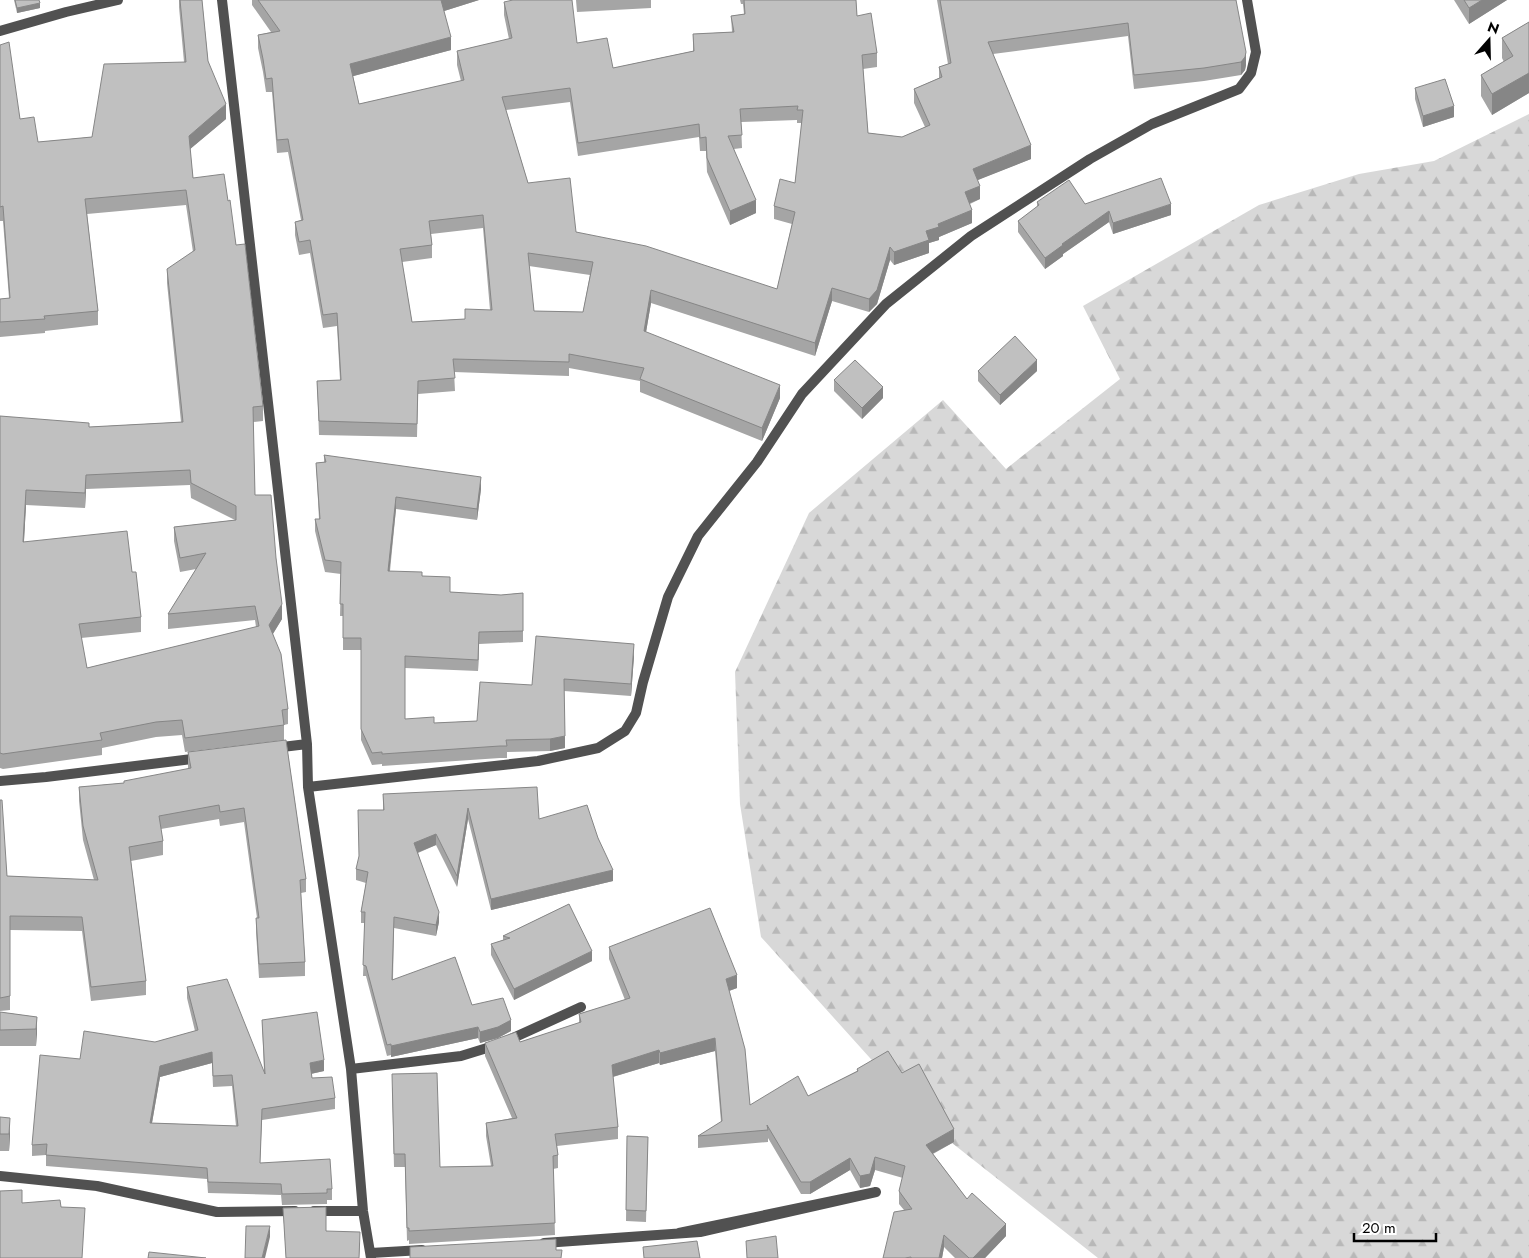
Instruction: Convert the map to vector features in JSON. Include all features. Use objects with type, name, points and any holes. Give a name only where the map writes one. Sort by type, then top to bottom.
[{"type":"street","points":[[0,31],[66,12],[118,0]]},
{"type":"street","points":[[222,0],[307,744],[308,787],[351,1069],[363,1211],[371,1256],[434,1250]]},
{"type":"street","points":[[308,787],[538,761],[598,748],[625,732],[636,713],[668,597],[698,536],[757,462],[802,394],[886,304],[971,236],[1090,159],[1152,124],[1239,89],[1251,73],[1256,52],[1247,0]]},
{"type":"street","points":[[259,750],[307,744]]},
{"type":"street","points":[[0,781],[211,756]]},
{"type":"street","points":[[351,1069],[461,1056],[500,1044],[581,1006]]},
{"type":"street","points":[[0,1176],[97,1186],[217,1212],[363,1211]]},
{"type":"street","points":[[532,1243],[700,1232],[876,1192],[680,1233]]},
{"type":"green space","points":[[1529,114],[1529,1258],[1098,1258],[933,1128],[761,937],[740,804],[735,672],[809,513],[943,400],[1006,469],[1120,379],[1083,306],[1259,205],[1359,174],[1434,161]]},
{"type":"building","points":[[15,0],[39,0],[40,3],[17,8]]},
{"type":"building","points":[[180,0],[202,0],[208,61],[226,104],[189,136],[193,178],[224,174],[228,201],[230,200],[236,245],[245,244],[263,406],[253,407],[255,495],[271,495],[282,604],[269,625],[281,654],[288,709],[282,710],[284,725],[185,738],[182,720],[156,722],[100,733],[102,740],[3,754],[0,753],[0,416],[89,423],[89,427],[183,422],[167,269],[195,250],[186,190],[85,199],[98,311],[44,316],[45,319],[0,322],[0,299],[10,298],[3,206],[0,207],[0,45],[9,42],[20,119],[34,117],[38,142],[92,137],[104,64],[186,62]],"holes":[[[190,470],[191,483],[236,506],[236,520],[174,527],[180,558],[206,553],[168,614],[255,606],[259,626],[87,668],[79,624],[141,617],[136,572],[132,572],[127,531],[23,542],[26,490],[85,493],[86,475]]]},
{"type":"building","points":[[258,0],[441,0],[451,37],[350,64],[359,104],[464,80],[457,51],[512,38],[504,2],[513,0],[572,0],[577,43],[607,38],[613,68],[694,51],[693,34],[734,32],[731,16],[745,14],[744,0],[856,0],[857,16],[871,13],[877,53],[862,55],[868,133],[902,137],[930,125],[914,89],[942,77],[939,67],[951,63],[940,0],[1236,0],[1246,52],[1241,62],[1134,75],[1128,23],[988,42],[1031,145],[973,169],[980,186],[965,192],[972,210],[938,224],[939,227],[926,231],[929,240],[894,252],[890,247],[877,290],[869,299],[832,288],[815,343],[651,290],[644,331],[780,385],[762,428],[640,379],[644,368],[569,354],[569,362],[453,359],[455,378],[418,381],[417,424],[319,421],[317,381],[341,380],[337,313],[323,315],[310,240],[299,242],[295,222],[303,220],[288,139],[277,140],[272,78],[266,79],[258,35],[280,31]],"holes":[[[570,88],[578,143],[699,124],[700,138],[706,137],[707,158],[730,211],[756,200],[728,136],[742,135],[740,109],[798,106],[797,110],[803,110],[795,183],[780,179],[774,206],[795,212],[777,289],[646,246],[576,232],[570,178],[528,183],[502,97]],[[483,215],[492,310],[465,309],[465,319],[412,322],[400,249],[432,245],[429,221]],[[528,253],[593,262],[583,312],[534,311]]]},
{"type":"building","points":[[1464,0],[1482,0],[1469,8]]},
{"type":"building","points":[[1529,22],[1529,73],[1492,94],[1481,75],[1513,56],[1502,38]]},
{"type":"building","points":[[1445,79],[1454,106],[1423,116],[1415,88]]},
{"type":"building","points":[[1161,178],[1171,204],[1113,223],[1109,211],[1045,258],[1018,221],[1039,205],[1037,202],[1069,180],[1085,204]]},
{"type":"building","points":[[1015,336],[1037,360],[1000,395],[978,371]]},
{"type":"building","points":[[855,360],[883,387],[862,408],[834,380]]},
{"type":"building","points":[[324,455],[481,477],[477,509],[396,497],[388,571],[422,572],[422,576],[450,577],[450,592],[501,595],[523,593],[523,631],[479,632],[478,660],[405,656],[405,719],[434,717],[434,723],[477,721],[480,682],[532,685],[536,636],[634,644],[631,684],[564,679],[565,736],[550,739],[506,740],[507,746],[382,754],[382,752],[372,753],[361,729],[361,638],[343,638],[343,604],[340,604],[341,562],[325,560],[315,519],[320,519],[316,463],[326,462]]},
{"type":"building","points":[[286,740],[306,879],[300,880],[305,962],[259,964],[256,918],[259,918],[244,808],[220,812],[219,805],[159,816],[163,841],[129,847],[146,981],[91,987],[82,917],[10,916],[10,996],[0,998],[0,800],[2,800],[7,876],[98,880],[83,826],[79,787],[124,783],[124,781],[191,768],[188,752]]},
{"type":"building","points":[[537,787],[539,819],[587,805],[598,838],[613,870],[491,899],[468,808],[457,876],[436,834],[414,843],[439,912],[436,925],[394,917],[392,980],[455,957],[472,1005],[503,998],[511,1020],[498,1027],[480,1032],[478,1027],[391,1046],[391,1044],[387,1045],[366,966],[363,965],[365,912],[361,912],[368,872],[356,869],[359,856],[358,810],[384,810],[383,794]]},
{"type":"building","points":[[569,904],[592,951],[514,989],[491,944],[510,938],[503,936]]},
{"type":"building","points":[[710,908],[737,975],[726,979],[745,1049],[750,1105],[798,1076],[808,1096],[858,1071],[857,1069],[888,1051],[902,1073],[919,1064],[954,1129],[926,1145],[967,1199],[972,1193],[1006,1224],[973,1258],[969,1258],[944,1235],[939,1258],[883,1258],[894,1212],[912,1209],[899,1191],[905,1166],[875,1157],[870,1174],[860,1176],[850,1158],[810,1182],[801,1182],[767,1125],[768,1130],[698,1136],[722,1121],[715,1038],[660,1053],[659,1050],[612,1065],[618,1127],[555,1134],[558,1155],[553,1156],[555,1223],[409,1231],[409,1228],[407,1228],[405,1154],[394,1154],[392,1074],[437,1073],[440,1167],[493,1166],[486,1123],[517,1118],[485,1043],[516,1032],[520,1042],[581,1022],[579,1014],[630,998],[609,947]]},
{"type":"building","points":[[227,979],[265,1074],[262,1020],[317,1012],[324,1060],[310,1063],[312,1078],[332,1077],[335,1098],[262,1109],[260,1163],[330,1159],[332,1189],[327,1189],[327,1193],[282,1194],[281,1184],[208,1182],[207,1168],[46,1155],[47,1144],[32,1145],[40,1055],[80,1059],[84,1031],[155,1042],[198,1030],[187,987]],"holes":[[[212,1052],[213,1076],[232,1075],[238,1126],[150,1123],[160,1066]]]},
{"type":"building","points":[[0,1012],[37,1017],[36,1029],[0,1030]]},
{"type":"building","points":[[0,1117],[10,1118],[9,1134],[0,1134]]},
{"type":"building","points":[[627,1136],[648,1137],[646,1211],[626,1210]]},
{"type":"building","points":[[22,1190],[22,1203],[60,1200],[61,1207],[85,1208],[82,1258],[0,1258],[0,1191]]},
{"type":"building","points":[[326,1207],[326,1231],[360,1232],[359,1258],[286,1258],[283,1208]]},
{"type":"building","points":[[246,1226],[270,1226],[262,1258],[245,1258]]},
{"type":"building","points":[[776,1236],[778,1258],[747,1258],[746,1241]]},
{"type":"building","points":[[556,1239],[556,1250],[562,1250],[561,1258],[410,1258],[410,1247]]},
{"type":"building","points":[[697,1241],[700,1258],[644,1258],[643,1247]]},
{"type":"building","points":[[149,1252],[206,1258],[148,1258]]}]
